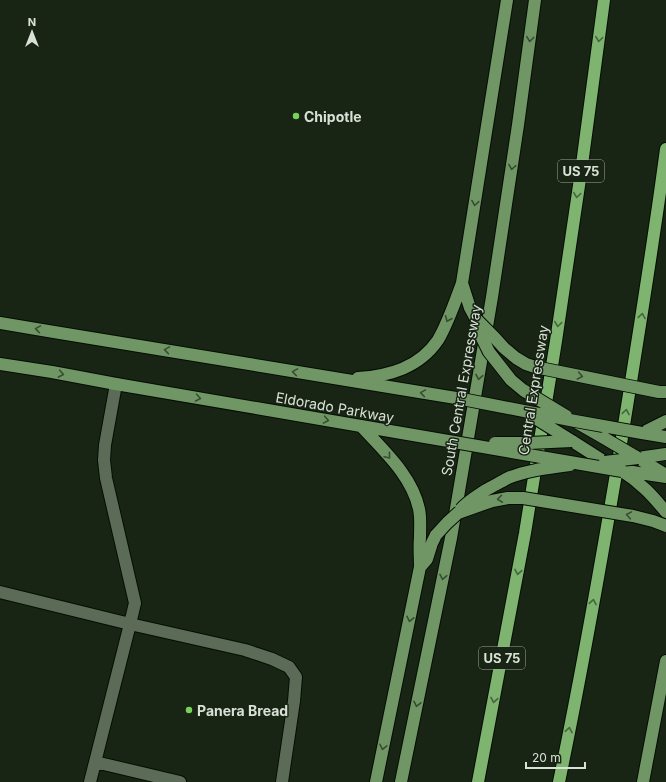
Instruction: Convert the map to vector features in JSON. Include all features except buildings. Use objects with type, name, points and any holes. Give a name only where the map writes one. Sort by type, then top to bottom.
[{"type":"highway","name":"Central Expressway","points":[[478,782],[525,534],[557,333],[604,0]]},
{"type":"highway","points":[[559,782],[590,623],[636,354],[666,149]]},
{"type":"main road","name":"South Central Expressway","points":[[462,283],[507,0]]},
{"type":"main road","name":"South Central Expressway","points":[[401,782],[451,538],[492,297],[535,0]]},
{"type":"main road","points":[[462,283],[470,308],[489,352],[511,380],[523,390],[666,476]]},
{"type":"main road","points":[[340,379],[387,374],[416,363],[431,349],[437,340],[449,317],[462,283]]},
{"type":"main road","points":[[476,319],[504,348],[516,358],[535,368],[659,392],[666,392]]},
{"type":"main road","name":"Eldorado Parkway","points":[[0,324],[462,399],[666,437]]},
{"type":"main road","name":"Eldorado Parkway","points":[[0,364],[622,471],[666,476]]},
{"type":"main road","points":[[524,411],[605,462],[622,471],[642,485],[666,512]]},
{"type":"main road","points":[[454,442],[529,443],[604,438],[642,433],[666,421]]},
{"type":"main road","points":[[362,427],[386,453],[410,485],[420,509],[421,524],[420,567],[376,782]]},
{"type":"main road","points":[[420,567],[427,559],[436,535],[466,503],[508,478],[541,469],[666,454]]},
{"type":"main road","points":[[458,513],[492,501],[508,498],[523,498],[633,516],[666,526]]},
{"type":"main road","points":[[643,782],[666,661]]},
{"type":"lane","points":[[90,782],[134,603],[106,478],[104,460],[105,445],[116,384]]},
{"type":"lane","points":[[0,592],[245,650],[290,667],[296,677],[282,782]]},
{"type":"lane","points":[[95,762],[180,782]]},
{"type":"place","name":"Chipotle","points":[[296,116]]},
{"type":"place","name":"Panera Bread","points":[[189,710]]}]
